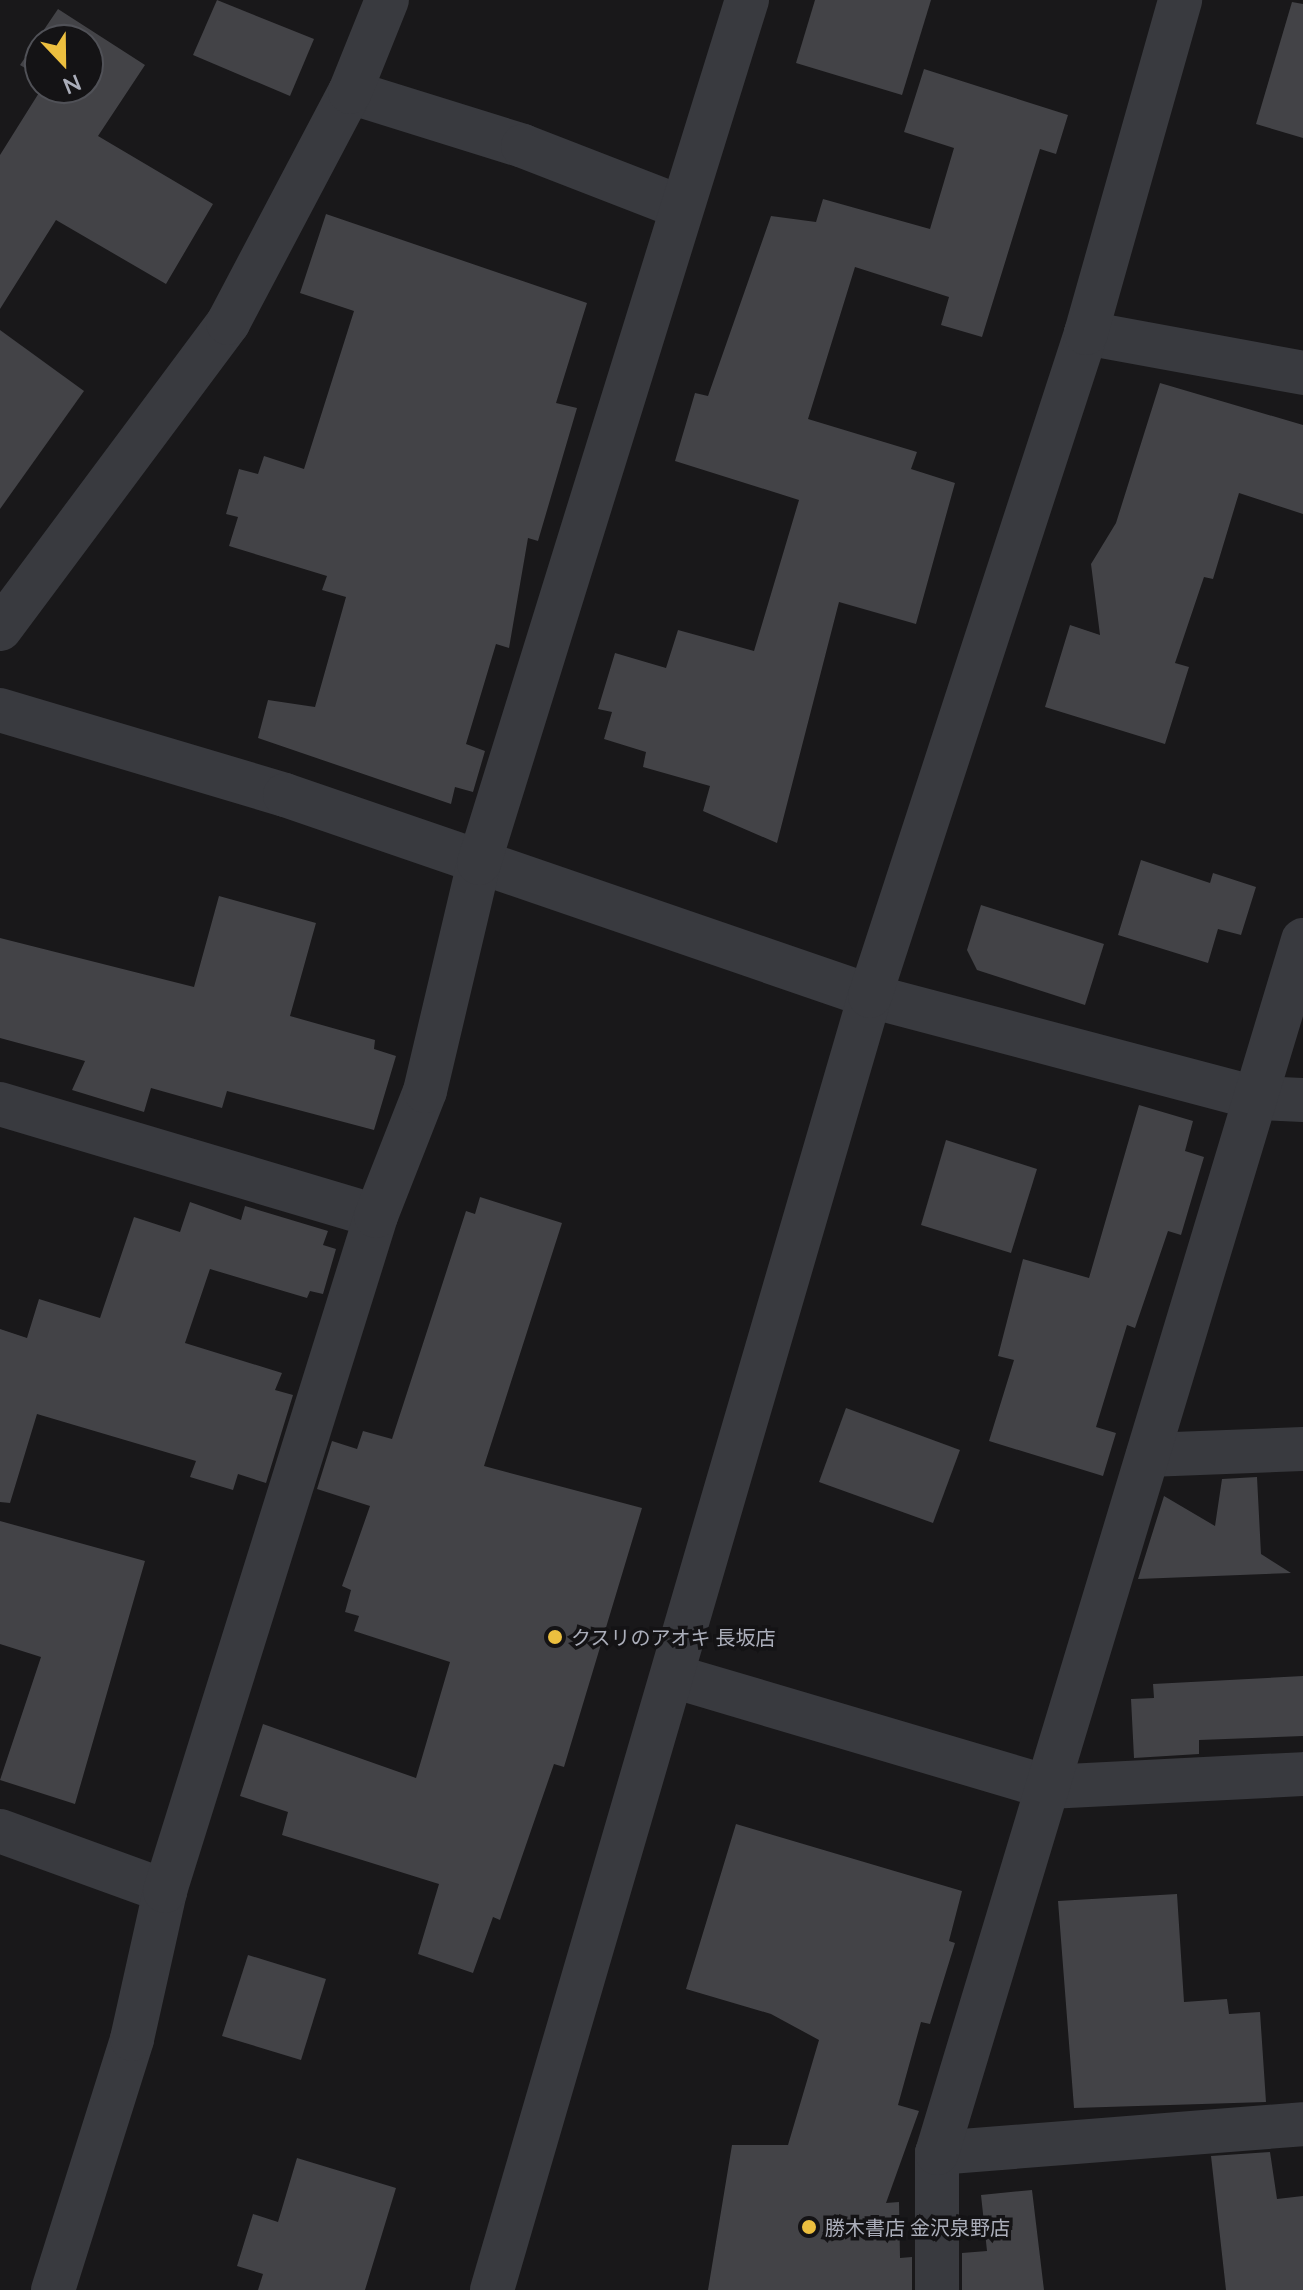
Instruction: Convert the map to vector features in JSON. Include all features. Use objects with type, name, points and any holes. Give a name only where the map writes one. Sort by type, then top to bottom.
[{"type":"street","points":[[0,629],[228,323],[350,92],[387,0]]},
{"type":"street","points":[[53,2290],[132,2039],[165,1891],[376,1216],[425,1091],[479,863],[680,207],[747,0]]},
{"type":"street","points":[[492,2290],[676,1677],[870,996],[1086,333],[1180,0]]},
{"type":"street","points":[[350,92],[523,146],[680,207]]},
{"type":"street","points":[[1086,333],[1303,373]]},
{"type":"street","points":[[0,710],[285,795],[870,996],[1256,1098],[1303,1100]]},
{"type":"street","points":[[937,2290],[937,2153],[1303,940]]},
{"type":"street","points":[[0,1104],[376,1216]]},
{"type":"street","points":[[1148,1455],[1303,1449]]},
{"type":"street","points":[[676,1677],[1048,1787],[1303,1774]]},
{"type":"street","points":[[0,1831],[165,1891]]},
{"type":"street","points":[[937,2153],[1303,2124]]},
{"type":"building","points":[[217,0],[314,39],[290,96],[193,55]]},
{"type":"building","points":[[815,0],[931,0],[902,95],[796,63]]},
{"type":"building","points":[[1292,2],[1303,4],[1303,138],[1256,124]]},
{"type":"building","points":[[58,9],[81,24],[48,24]]},
{"type":"building","points":[[104,39],[145,65],[98,136],[213,204],[166,284],[56,220],[0,309],[0,155],[32,104],[104,104]]},
{"type":"building","points":[[924,69],[1068,115],[1056,154],[1040,149],[982,337],[941,325],[949,297],[855,267],[808,419],[917,452],[911,469],[955,483],[916,624],[839,602],[777,843],[703,811],[710,786],[643,767],[646,752],[604,739],[612,712],[598,709],[615,653],[666,668],[678,630],[754,651],[799,500],[675,461],[695,393],[708,396],[771,216],[816,222],[823,199],[930,229],[954,148],[904,132]]},
{"type":"building","points":[[326,214],[587,303],[556,403],[577,408],[538,541],[528,538],[509,648],[496,644],[466,744],[485,751],[473,792],[455,787],[451,804],[258,738],[268,700],[315,707],[346,597],[322,590],[327,576],[229,546],[238,517],[226,514],[239,469],[258,474],[264,456],[304,469],[354,311],[300,293]]},
{"type":"building","points":[[0,330],[84,391],[0,509]]},
{"type":"building","points":[[1160,383],[1303,425],[1303,514],[1239,493],[1213,579],[1204,577],[1175,663],[1189,667],[1165,744],[1045,707],[1070,625],[1100,635],[1091,564],[1116,523]]},
{"type":"building","points":[[1141,860],[1210,883],[1213,873],[1256,887],[1241,935],[1218,929],[1208,963],[1118,935]]},
{"type":"building","points":[[219,896],[316,923],[290,1016],[375,1040],[374,1049],[396,1056],[374,1130],[227,1091],[222,1108],[151,1088],[144,1112],[72,1090],[85,1061],[0,1038],[0,938],[194,987]]},
{"type":"building","points":[[981,905],[1104,944],[1085,1005],[977,970],[967,950]]},
{"type":"building","points":[[1139,1105],[1193,1121],[1185,1151],[1204,1157],[1181,1235],[1168,1231],[1135,1328],[1127,1325],[1096,1427],[1116,1433],[1103,1476],[989,1441],[1014,1360],[998,1356],[1023,1259],[1089,1278]]},
{"type":"building","points":[[946,1140],[1037,1169],[1011,1253],[921,1225]]},
{"type":"building","points":[[480,1197],[562,1223],[484,1466],[642,1508],[564,1767],[554,1764],[500,1920],[493,1917],[473,1973],[418,1954],[439,1884],[282,1835],[288,1812],[240,1796],[263,1724],[416,1778],[450,1662],[354,1631],[359,1616],[345,1612],[351,1590],[342,1586],[370,1506],[317,1489],[332,1441],[357,1449],[363,1431],[392,1439],[466,1211],[475,1214]]},
{"type":"building","points":[[190,1202],[241,1220],[245,1206],[328,1231],[323,1245],[336,1249],[323,1294],[310,1291],[307,1298],[210,1269],[185,1343],[282,1373],[275,1390],[293,1395],[266,1483],[238,1474],[233,1490],[190,1477],[196,1461],[37,1414],[10,1503],[0,1502],[0,1329],[27,1338],[39,1299],[100,1318],[134,1217],[180,1232]]},
{"type":"building","points":[[846,1408],[960,1450],[933,1523],[819,1482]]},
{"type":"building","points":[[1257,1477],[1261,1554],[1291,1573],[1138,1579],[1164,1496],[1215,1526],[1222,1479]]},
{"type":"building","points":[[0,1521],[145,1561],[75,1804],[0,1780],[41,1657],[0,1644]]},
{"type":"building","points":[[1303,1676],[1303,1736],[1199,1740],[1199,1754],[1134,1758],[1131,1699],[1154,1698],[1153,1684]]},
{"type":"building","points":[[736,1824],[962,1891],[949,1941],[955,1943],[930,2024],[921,2022],[898,2105],[919,2111],[886,2203],[899,2202],[900,2258],[912,2257],[912,2290],[708,2290],[732,2145],[788,2145],[819,2040],[771,2014],[686,1989]]},
{"type":"building","points":[[1177,1894],[1184,2002],[1227,1999],[1229,2014],[1260,2012],[1266,2102],[1074,2108],[1058,1901]]},
{"type":"building","points":[[248,1955],[326,1979],[301,2060],[222,2036]]},
{"type":"building","points":[[1270,2152],[1277,2199],[1303,2196],[1303,2290],[1226,2290],[1211,2156]]},
{"type":"building","points":[[297,2158],[396,2188],[365,2290],[258,2290],[263,2274],[237,2266],[253,2214],[278,2222]]},
{"type":"building","points":[[1032,2190],[1044,2290],[962,2290],[962,2253],[987,2251],[981,2195]]},
{"type":"place","name":"クスリのアオキ 長坂店","points":[[555,1637]]},
{"type":"place","name":"勝木書店 金沢泉野店","points":[[809,2227]]}]
